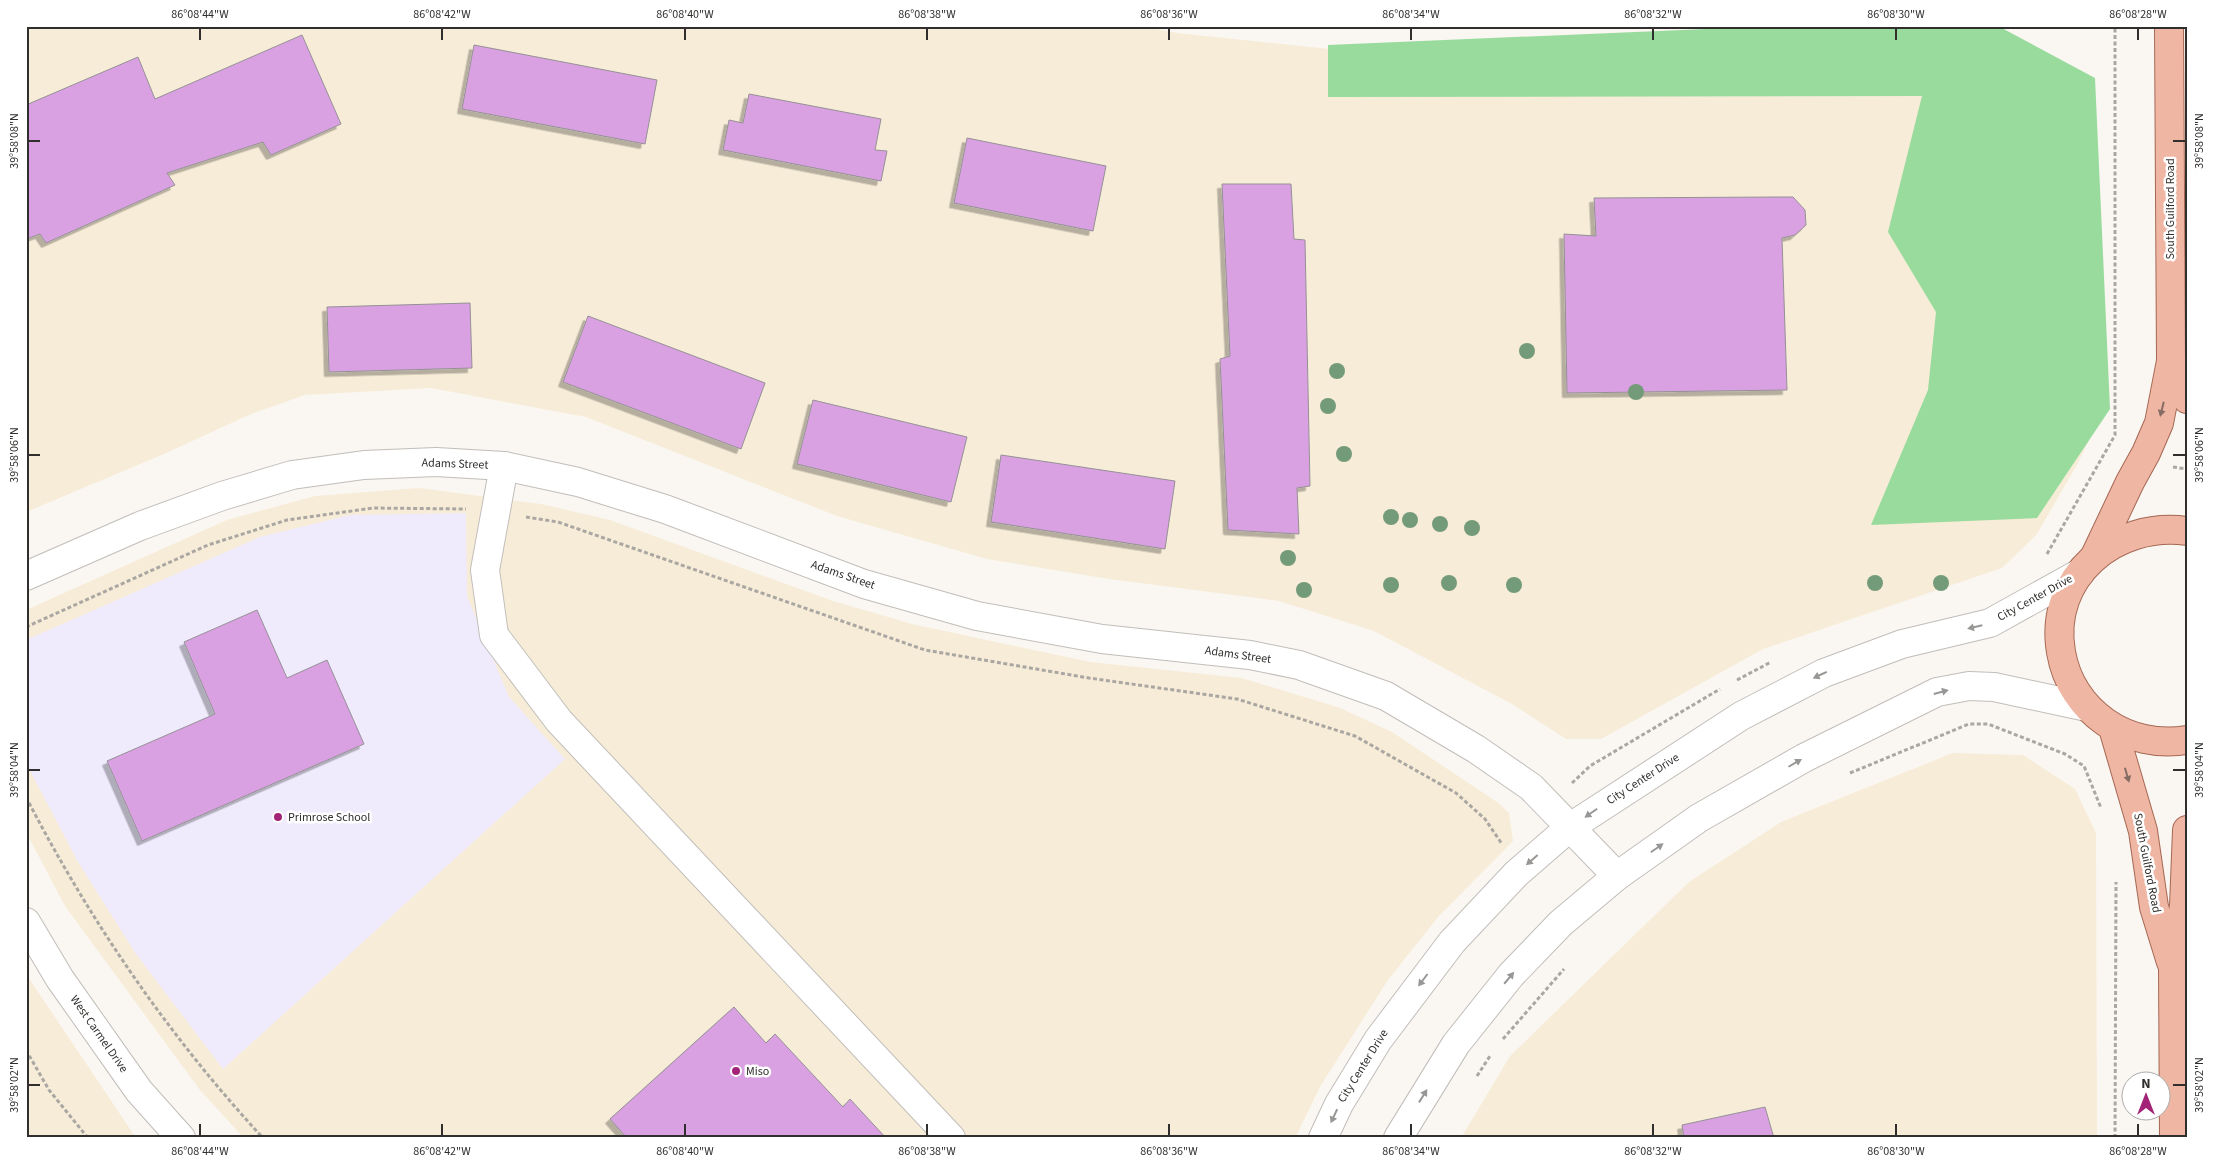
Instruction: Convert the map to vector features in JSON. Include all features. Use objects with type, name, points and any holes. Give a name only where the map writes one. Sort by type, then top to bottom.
[{"type":"main road","name":"South Guilford Road","points":[[2169,26],[2170,361],[2159,423],[2146,453],[2088,564],[2069,590],[2063,610],[2060,631],[2061,652],[2066,672],[2075,690],[2087,707],[2113,728],[2132,737],[2152,741],[2173,742],[2187,740]]},
{"type":"main road","name":"South Guilford Road","points":[[2170,361],[2187,399]]},
{"type":"main road","points":[[2088,564],[2112,544],[2131,534],[2151,529],[2187,531]]},
{"type":"main road","name":"South Guilford Road","points":[[2113,728],[2143,831],[2154,907],[2173,968]]},
{"type":"main road","name":"South Guilford Road","points":[[2174,1138],[2173,968],[2184,906],[2187,830]]},
{"type":"street","name":"Adams Street","points":[[26,576],[140,526],[222,496],[292,476],[364,465],[427,462],[504,466],[578,482],[665,510],[864,584],[977,616],[1102,639],[1250,655],[1300,665],[1386,696],[1476,748],[1530,787],[1617,876]]},
{"type":"street","points":[[504,466],[485,570],[494,635],[559,721],[952,1138]]},
{"type":"street","name":"City Center Drive","points":[[1323,1138],[1339,1104],[1378,1040],[1452,942],[1516,874],[1569,828],[1741,716],[1824,673],[1902,644],[1990,623],[2088,564]]},
{"type":"street","points":[[1398,1138],[1456,1044],[1511,975],[1561,923],[1617,876],[1699,818],[1804,758],[1937,692],[1969,686],[1994,687],[2087,707]]},
{"type":"street","name":"West Carmel Drive","points":[[26,922],[60,979],[139,1091],[181,1138]]},
{"type":"path","points":[[2045,557],[2115,435],[2116,26]]},
{"type":"path","points":[[26,627],[208,545],[287,520],[373,508],[463,508],[558,522],[924,650],[1089,678],[1237,699],[1355,736],[1456,793],[1485,819],[1502,844]]},
{"type":"path","points":[[1846,775],[1969,724],[1988,724],[2065,754],[2084,766],[2102,811]]},
{"type":"path","points":[[26,796],[80,895],[127,968],[200,1067],[263,1138]]},
{"type":"path","points":[[2115,1138],[2116,880]]},
{"type":"path","points":[[1499,1044],[1568,965]]},
{"type":"path","points":[[26,1050],[49,1090],[88,1138]]},
{"type":"path","points":[[1473,1081],[1493,1051]]},
{"type":"shaded area","points":[[26,26],[1140,26],[1177,33],[1492,66],[2079,86],[2100,417],[2078,463],[2037,534],[2002,568],[1763,649],[1601,739],[1566,739],[1512,704],[1374,631],[1279,601],[1109,579],[987,559],[837,516],[586,417],[431,388],[305,395],[251,414],[164,454],[26,512]]},
{"type":"shaded area","points":[[419,488],[541,504],[610,520],[833,601],[912,624],[1090,662],[1242,678],[1340,708],[1392,732],[1497,802],[1509,813],[1513,841],[1439,916],[1388,980],[1321,1085],[1295,1138],[244,1138],[200,1090],[65,906],[26,832],[26,610],[227,520],[315,496]]},
{"type":"shaded area","name":"Primrose School","points":[[466,513],[467,596],[509,697],[565,759],[223,1069],[136,954],[78,862],[26,763],[26,640],[260,537],[350,515]]},
{"type":"shaded area","points":[[1953,753],[2023,755],[2075,789],[2096,833],[2097,1138],[1461,1138],[1510,1056],[1689,882],[1781,822]]},
{"type":"shaded area","points":[[26,974],[136,1138],[26,1138]]},
{"type":"green space","points":[[1776,26],[1998,26],[2095,78],[2110,409],[2037,518],[1871,525],[1928,390],[1936,312],[1888,232],[1922,96],[1328,97],[1328,45]]},
{"type":"building","points":[[302,35],[341,124],[271,155],[263,142],[167,173],[175,185],[46,243],[40,234],[26,239],[26,105],[138,57],[155,99]]},
{"type":"building","points":[[474,45],[657,80],[645,144],[462,109]]},
{"type":"building","points":[[749,94],[881,119],[875,150],[887,151],[881,181],[723,150],[729,120],[743,123]]},
{"type":"building","points":[[967,138],[1106,166],[1093,231],[954,203]]},
{"type":"building","points":[[1222,184],[1291,184],[1294,239],[1305,240],[1310,486],[1297,488],[1299,534],[1228,530],[1220,359],[1230,356]]},
{"type":"building","points":[[1793,197],[1805,210],[1806,225],[1795,235],[1782,238],[1787,390],[1567,393],[1564,234],[1596,236],[1594,198]]},
{"type":"building","points":[[470,303],[472,368],[329,372],[327,307]]},
{"type":"building","points":[[588,316],[765,383],[741,449],[563,382]]},
{"type":"building","points":[[813,400],[967,437],[951,502],[797,464]]},
{"type":"building","points":[[1001,455],[1175,481],[1165,549],[991,522]]},
{"type":"building","points":[[257,610],[287,678],[327,660],[364,744],[142,841],[107,761],[215,714],[184,642]]},
{"type":"building","name":"Miso","points":[[734,1007],[766,1043],[775,1034],[843,1107],[850,1099],[886,1138],[627,1138],[610,1119]]},
{"type":"building","points":[[1765,1107],[1774,1138],[1684,1138],[1682,1125]]},
{"type":"place","name":"Primrose School","points":[[278,817]]},
{"type":"place","name":"Miso","points":[[736,1071]]}]
